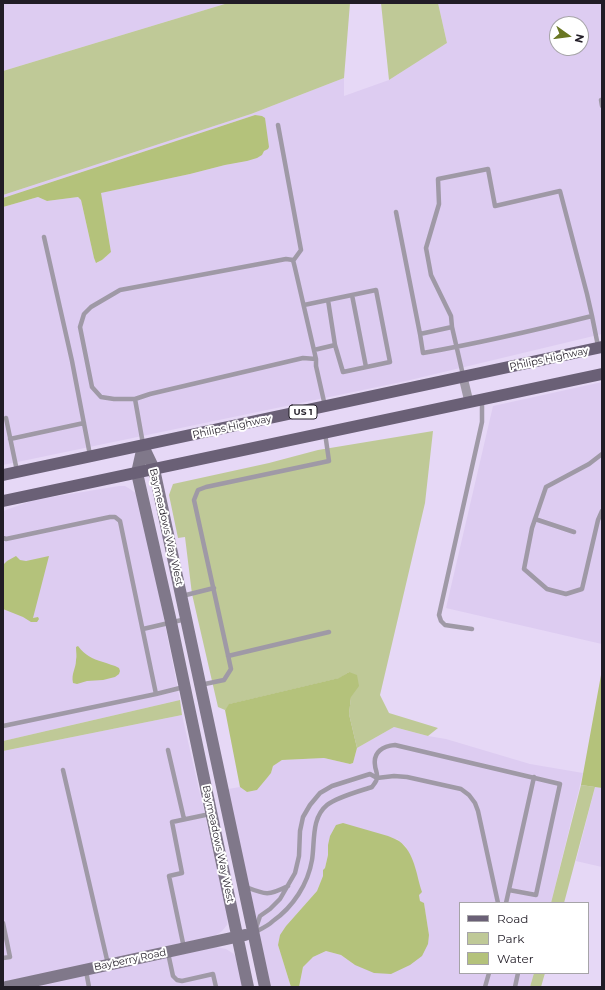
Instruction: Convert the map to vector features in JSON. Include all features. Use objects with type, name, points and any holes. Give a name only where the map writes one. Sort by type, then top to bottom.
[{"type":"main road","name":"Philips Highway","points":[[3,476],[600,348]]},
{"type":"main road","points":[[3,501],[602,374]]},
{"type":"street","points":[[463,377],[469,402]]},
{"type":"street","name":"Baymeadows Way West","points":[[143,446],[154,469],[265,987]]},
{"type":"street","name":"Baymeadows Way West","points":[[143,446],[137,473],[171,622],[248,987]]},
{"type":"street","name":"Bayberry Road","points":[[6,987],[108,964],[168,953],[253,933]]},
{"type":"lane","points":[[601,100],[602,106]]},
{"type":"lane","points":[[278,125],[302,250],[293,261]]},
{"type":"lane","points":[[463,377],[451,316],[431,275],[426,248],[439,204],[438,179],[488,169],[495,206],[560,191],[600,348]]},
{"type":"lane","points":[[396,212],[423,353],[457,347],[592,316]]},
{"type":"lane","points":[[44,237],[72,361],[90,457]]},
{"type":"lane","points":[[293,261],[286,259],[120,290],[92,307],[84,314],[80,327],[92,387],[100,397],[135,399],[158,392],[303,358],[316,358]]},
{"type":"lane","points":[[293,261],[296,268],[316,358],[316,366],[325,407]]},
{"type":"lane","points":[[304,304],[376,290],[390,362],[343,372],[335,345],[328,300]]},
{"type":"lane","points":[[352,295],[366,367]]},
{"type":"lane","points":[[420,334],[452,326]]},
{"type":"lane","points":[[314,350],[335,345]]},
{"type":"lane","points":[[135,399],[143,446]]},
{"type":"lane","points":[[472,629],[445,625],[441,621],[439,615],[482,422],[482,399]]},
{"type":"lane","points":[[6,418],[17,472]]},
{"type":"lane","points":[[10,440],[84,423]]},
{"type":"lane","points":[[200,685],[224,680],[231,669],[194,500],[198,490],[329,460],[326,433]]},
{"type":"lane","points":[[602,454],[588,464],[546,487],[532,528],[524,569],[547,590],[566,594],[582,589],[598,520],[602,511]]},
{"type":"lane","points":[[3,538],[6,539],[110,517],[116,518],[120,521],[156,694]]},
{"type":"lane","points":[[535,519],[574,532]]},
{"type":"lane","points":[[181,596],[214,588]]},
{"type":"lane","points":[[143,629],[186,619]]},
{"type":"lane","points":[[228,656],[329,632]]},
{"type":"lane","points":[[3,726],[184,687]]},
{"type":"lane","points":[[253,933],[272,923],[293,902],[301,890],[311,862],[315,825],[319,814],[327,805],[342,797],[372,787],[377,778],[374,762],[377,754],[382,748],[388,746],[395,745],[560,784],[536,895],[509,890]]},
{"type":"lane","points":[[168,750],[184,819]]},
{"type":"lane","points":[[62,770],[108,964]]},
{"type":"lane","points":[[253,933],[260,916],[280,899],[295,873],[299,856],[300,831],[303,817],[310,805],[320,794],[332,786],[370,774],[377,778],[394,776],[407,777],[461,789],[469,795],[478,810],[498,902]]},
{"type":"lane","points":[[506,902],[534,777]]},
{"type":"lane","points":[[184,949],[169,876],[182,873],[172,822],[212,813]]},
{"type":"lane","points":[[243,886],[260,893],[268,894],[288,886]]},
{"type":"lane","points":[[3,923],[10,956],[3,958]]},
{"type":"lane","points":[[168,953],[173,976],[176,980],[182,981],[213,974],[216,987]]},
{"type":"lane","points":[[86,970],[89,987]]},
{"type":"lane","points":[[485,987],[489,974]]},
{"type":"lane","points":[[514,987],[518,974]]},
{"type":"shaded area","points":[[3,3],[228,3],[3,71]]},
{"type":"shaded area","points":[[438,3],[602,3],[602,334],[406,381],[3,465],[3,207],[38,197],[47,201],[78,197],[81,200],[94,258],[97,263],[111,252],[100,193],[247,161],[255,115],[3,198],[3,195],[251,114],[344,78],[344,96],[389,80],[447,43]]},
{"type":"shaded area","points":[[602,382],[602,644],[446,608],[493,406]]},
{"type":"shaded area","points":[[125,486],[130,489],[137,494],[140,499],[180,700],[3,741],[3,511],[34,500]]},
{"type":"shaded area","points":[[182,715],[228,917],[227,925],[222,931],[212,938],[3,982],[3,751]]},
{"type":"shaded area","points":[[394,727],[446,739],[530,764],[583,773],[551,902],[459,902],[459,974],[534,974],[530,987],[299,987],[303,967],[313,957],[326,951],[341,955],[355,965],[429,935],[424,904],[420,901],[415,867],[406,847],[397,839],[392,839],[388,836],[328,845],[328,855],[325,868],[323,870],[323,876],[317,891],[286,926],[278,945],[291,987],[271,987],[228,789],[240,787],[247,792],[257,790],[271,773],[273,766],[282,760],[324,758],[350,764],[353,763],[357,748]]},
{"type":"shaded area","points":[[595,787],[602,788],[602,867],[576,861]]},
{"type":"shaded area","points":[[216,947],[226,949],[234,954],[238,962],[243,987],[29,987]]},
{"type":"green space","points":[[228,3],[350,3],[344,78],[251,114],[3,195],[3,71]]},
{"type":"green space","points":[[381,3],[438,3],[447,43],[389,80]]},
{"type":"green space","points":[[433,431],[425,503],[380,695],[389,713],[438,728],[428,736],[394,727],[357,748],[349,714],[351,697],[349,672],[340,678],[230,704],[225,710],[218,707],[192,594],[185,537],[178,538],[169,495],[173,484],[269,463],[318,450]]},
{"type":"green space","points":[[180,700],[182,715],[3,751],[3,741]]},
{"type":"green space","points":[[581,785],[595,787],[564,902],[551,902]]},
{"type":"green space","points":[[534,974],[545,974],[541,987],[530,987]]},
{"type":"water","points":[[255,115],[265,118],[269,147],[257,158],[101,193],[111,252],[96,263],[81,200],[78,197],[47,201],[38,197],[3,207],[3,198]]},
{"type":"water","points":[[16,556],[20,560],[26,561],[49,556],[33,618],[38,617],[39,619],[37,622],[31,622],[3,609],[3,565]]},
{"type":"water","points":[[78,646],[83,652],[92,658],[119,668],[119,674],[115,677],[103,680],[87,681],[77,684],[73,683],[76,647]]},
{"type":"water","points":[[349,672],[357,675],[359,686],[351,697],[349,714],[357,748],[353,763],[350,764],[324,758],[282,760],[273,766],[271,773],[257,790],[247,792],[240,787],[225,710],[229,704],[339,678]]},
{"type":"water","points":[[602,675],[602,788],[581,785]]},
{"type":"water","points":[[343,823],[388,836],[399,841],[404,846],[412,858],[422,892],[419,895],[420,901],[424,903],[429,935],[428,944],[422,956],[410,965],[391,974],[374,973],[355,965],[341,955],[326,951],[313,957],[303,967],[299,987],[291,987],[278,945],[280,935],[286,926],[317,891],[323,876],[323,870],[325,868],[330,836],[336,825]]}]
